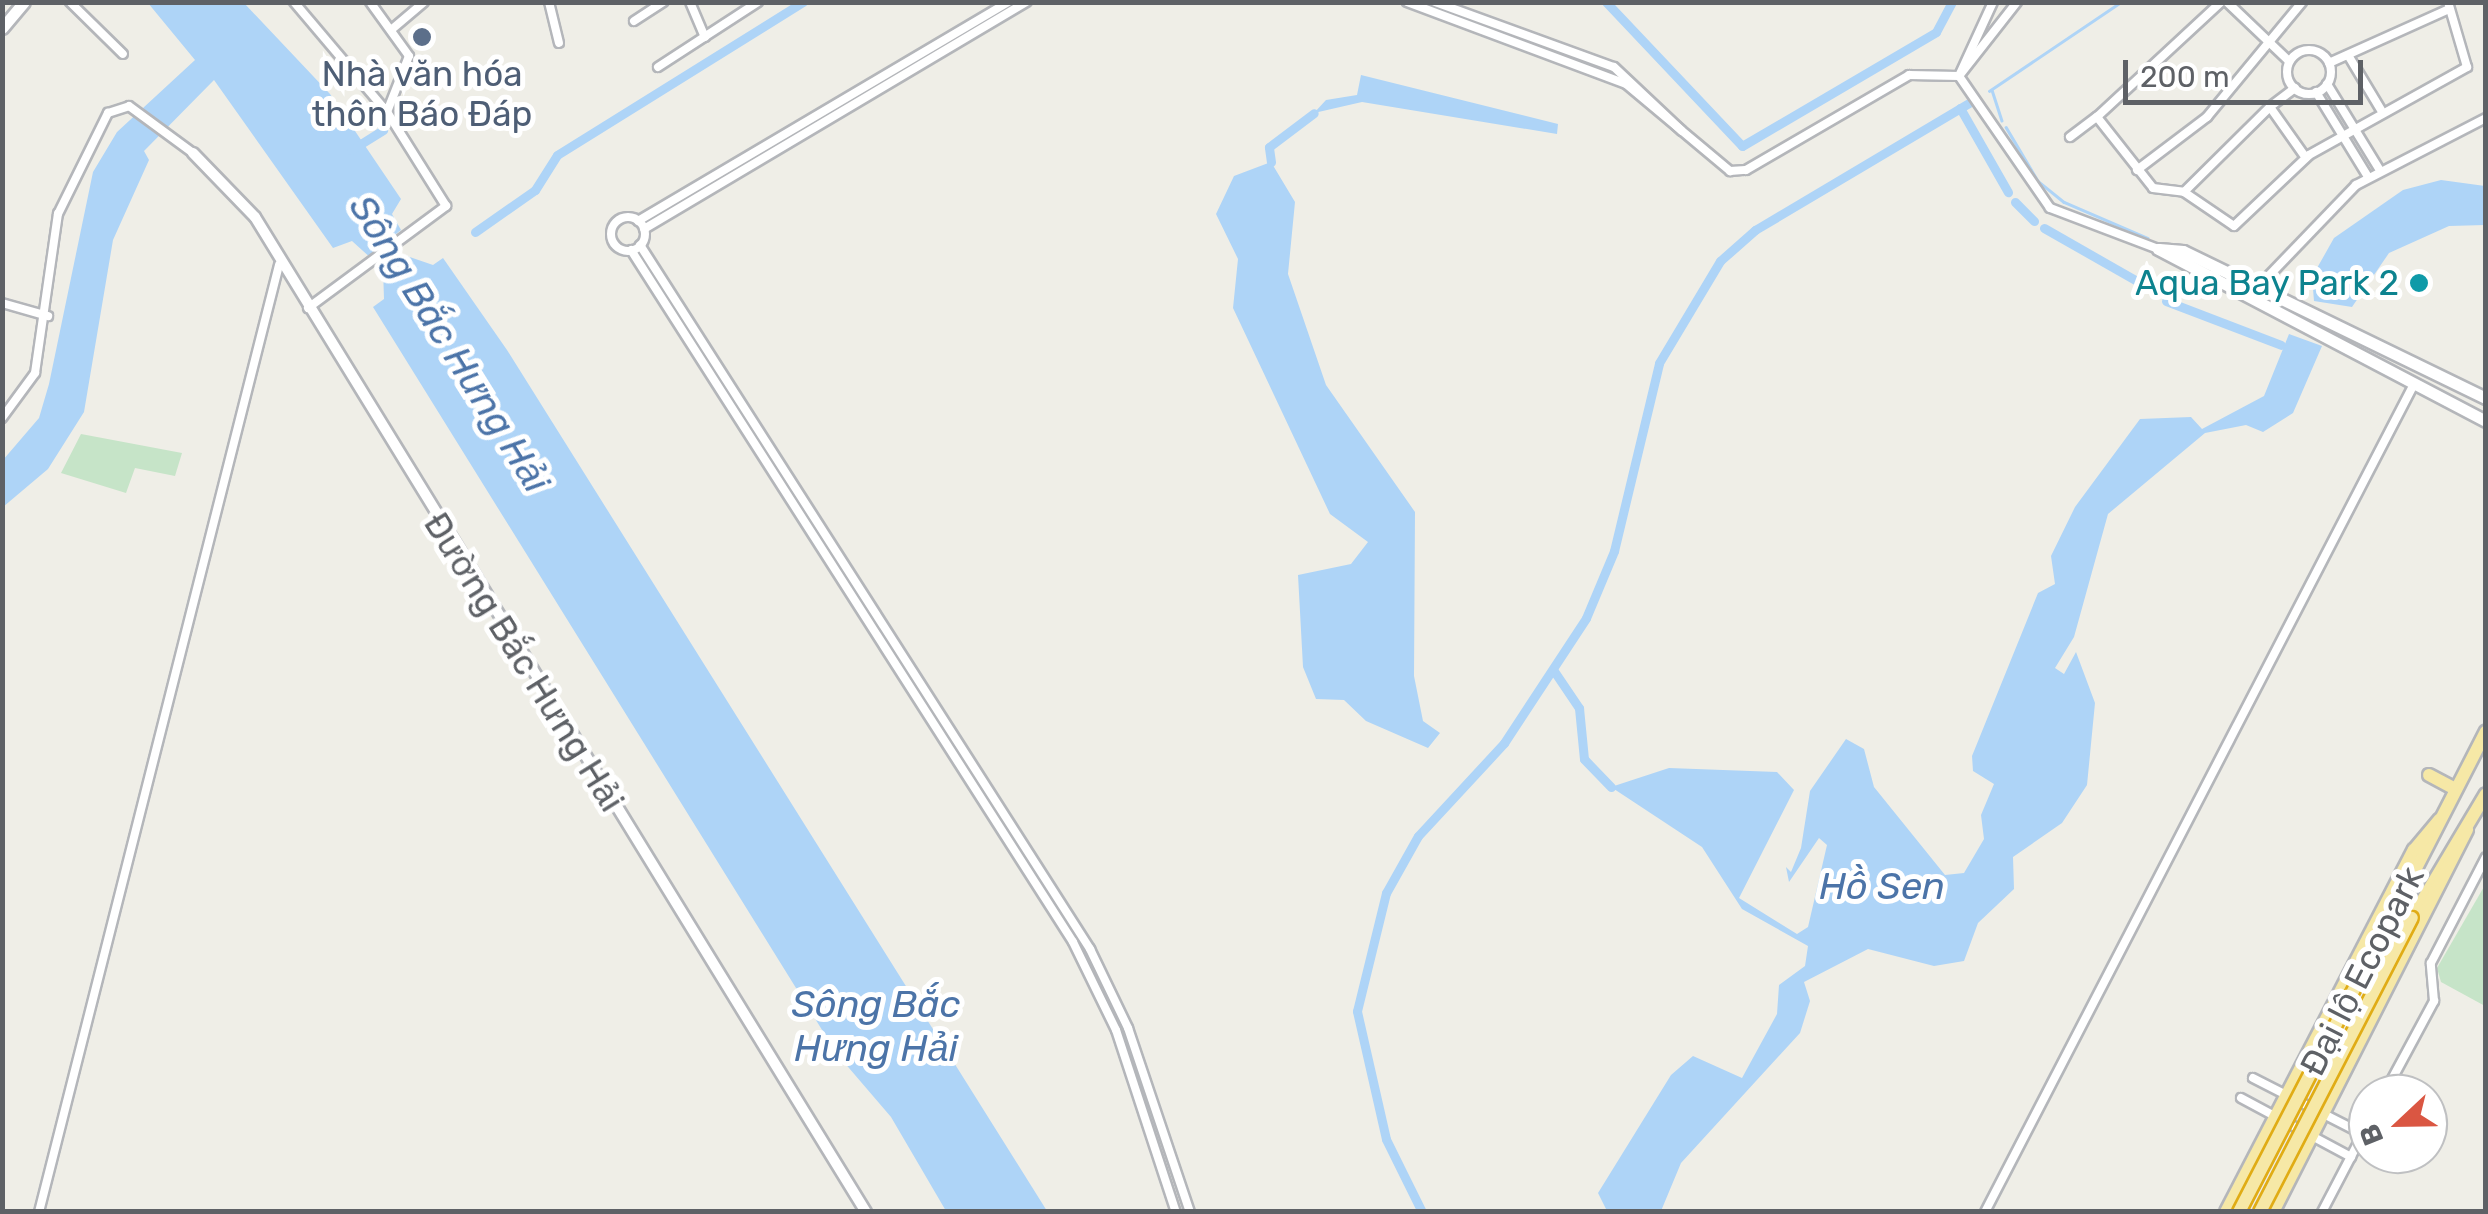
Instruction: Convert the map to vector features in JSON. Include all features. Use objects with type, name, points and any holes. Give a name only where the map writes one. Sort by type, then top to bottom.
[{"type":"highway","name":"Đại lộ Ecopark","points":[[2239,1212],[2486,730]]},
{"type":"highway","points":[[2430,775],[2455,789]]},
{"type":"highway","name":"Đại lộ Ecopark","points":[[2260,1212],[2412,918],[2484,802]]},
{"type":"highway","points":[[2226,1212],[2414,850],[2440,819]]},
{"type":"highway","points":[[2274,1212],[2467,829]]},
{"type":"main road","points":[[2,28],[24,2]]},
{"type":"main road","points":[[2158,249],[2257,288],[2486,398]]},
{"type":"main road","points":[[2158,249],[2486,421]]},
{"type":"street","points":[[70,2],[123,54]]},
{"type":"street","points":[[294,2],[387,112],[446,206],[373,256],[308,308]]},
{"type":"street","points":[[370,2],[410,64],[387,112]]},
{"type":"street","points":[[391,30],[424,2]]},
{"type":"street","points":[[549,2],[560,43]]},
{"type":"street","points":[[642,2],[646,13]]},
{"type":"street","points":[[634,21],[663,2]]},
{"type":"street","points":[[690,2],[705,37]]},
{"type":"street","points":[[658,67],[758,2]]},
{"type":"street","points":[[855,99],[1008,2]]},
{"type":"street","points":[[641,225],[1027,2]]},
{"type":"street","points":[[1407,2],[1630,75],[1685,134],[1730,171],[1746,170],[1908,75],[1958,76]]},
{"type":"street","points":[[1435,2],[1503,34]]},
{"type":"street","points":[[1958,76],[1992,2]]},
{"type":"street","points":[[1958,76],[2018,2]]},
{"type":"street","points":[[2070,137],[2224,2],[2290,62],[2295,88]]},
{"type":"street","points":[[2136,170],[2207,118],[2302,2]]},
{"type":"street","points":[[2096,116],[2153,188],[2184,192],[2234,226],[2306,158],[2340,133],[2466,67],[2449,6],[2329,63]]},
{"type":"street","points":[[2290,62],[2313,50],[2329,63]]},
{"type":"street","points":[[2348,54],[2381,110]]},
{"type":"street","points":[[2329,63],[2327,84],[2379,169]]},
{"type":"street","points":[[1958,76],[2050,208],[2158,249]]},
{"type":"street","points":[[2184,192],[2270,107],[2295,88],[2316,92],[2327,84]]},
{"type":"street","points":[[2316,92],[2368,177]]},
{"type":"street","name":"Đường Bắc Hưng Hải","points":[[48,316],[63,201],[108,114],[123,103],[193,153],[238,192],[279,265],[866,1212]]},
{"type":"street","points":[[2270,107],[2306,158]]},
{"type":"street","points":[[2250,300],[2257,288],[2368,177],[2486,118]]},
{"type":"street","points":[[641,225],[623,218],[612,229],[616,245],[631,250],[1100,996],[1176,1212]]},
{"type":"street","points":[[641,225],[640,245],[940,712],[1112,992],[1190,1212]]},
{"type":"street","points":[[631,250],[640,245]]},
{"type":"street","points":[[39,1212],[279,265]]},
{"type":"street","points":[[2,303],[48,316],[35,373],[2,418]]},
{"type":"street","points":[[1985,1212],[2414,384]]},
{"type":"street","points":[[782,491],[795,484]]},
{"type":"street","points":[[929,719],[940,712]]},
{"type":"street","points":[[2395,1074],[2434,1001],[2431,963],[2486,857]]},
{"type":"street","points":[[1100,996],[1112,992]]},
{"type":"street","points":[[2253,1078],[2348,1126]]},
{"type":"street","points":[[2242,1098],[2348,1154]]},
{"type":"street","points":[[2322,1212],[2348,1162]]},
{"type":"green space","points":[[81,434],[182,453],[175,476],[135,468],[126,493],[61,473]]},
{"type":"green space","points":[[2485,885],[2486,1006],[2441,982],[2437,968]]},
{"type":"water","name":"Sông Bắc Hưng Hải","points":[[148,3],[244,3],[330,94],[401,199],[392,214],[401,230],[391,238],[401,254],[433,265],[443,258],[507,350],[1047,1211],[946,1211],[891,1117],[837,1054],[373,307],[384,299],[383,269],[352,241],[333,248],[214,80],[144,151],[149,160],[113,240],[84,412],[48,469],[3,507],[3,460],[39,418],[49,384],[93,172],[117,132],[195,60]]},
{"type":"water","points":[[1361,75],[1558,124],[1557,134],[1362,102],[1314,113],[1326,100],[1357,95]]},
{"type":"water","points":[[1271,162],[1295,202],[1288,274],[1326,385],[1415,512],[1414,676],[1423,721],[1440,733],[1428,748],[1366,721],[1344,700],[1316,699],[1303,667],[1298,575],[1351,564],[1368,542],[1330,514],[1233,308],[1238,259],[1216,214],[1234,176]]},
{"type":"water","points":[[2441,180],[2485,186],[2485,225],[2449,226],[2389,253],[2352,307],[2314,301],[2312,277],[2334,238],[2403,190]]},
{"type":"water","name":"Hồ Sen","points":[[2289,334],[2322,346],[2293,413],[2263,432],[2246,425],[2205,433],[2108,514],[2074,637],[2055,668],[2064,674],[2076,652],[2095,703],[2087,785],[2062,823],[2013,857],[2014,889],[1978,923],[1964,961],[1934,966],[1868,949],[1804,982],[1810,1001],[1800,1033],[1681,1163],[1661,1211],[1607,1211],[1598,1193],[1671,1075],[1693,1056],[1742,1078],[1777,1014],[1779,985],[1805,966],[1808,946],[1742,909],[1702,847],[1611,787],[1669,768],[1777,772],[1794,790],[1739,898],[1797,934],[1808,927],[1827,845],[1819,838],[1789,882],[1786,867],[1791,872],[1801,848],[1810,791],[1846,739],[1864,749],[1874,787],[1945,875],[1964,873],[1984,839],[1981,815],[1994,784],[1973,771],[1972,756],[2038,593],[2055,584],[2051,556],[2075,507],[2140,419],[2191,417],[2202,429],[2264,396]]},
{"type":"waterway","points":[[475,232],[535,190],[557,155],[803,2]]},
{"type":"waterway","points":[[1606,2],[1742,146],[1936,32],[1952,2]]},
{"type":"waterway","points":[[1989,91],[2121,2]]},
{"type":"waterway","points":[[1992,90],[2002,120]]},
{"type":"waterway","points":[[1422,1212],[1386,1139],[1357,1011],[1386,893],[1418,836],[1504,743],[1586,618],[1614,551],[1659,363],[1720,261],[1755,230],[1969,103]]},
{"type":"waterway","points":[[1960,108],[2008,192]]},
{"type":"waterway","points":[[1271,162],[1269,147],[1314,113]]},
{"type":"waterway","points":[[2006,127],[2038,181],[2064,202],[2148,238]]},
{"type":"waterway","points":[[351,150],[383,130]]},
{"type":"waterway","points":[[2015,202],[2034,221]]},
{"type":"waterway","points":[[2044,228],[2156,292]]},
{"type":"waterway","points":[[2166,301],[2281,345]]},
{"type":"waterway","points":[[1554,671],[1579,708],[1584,759],[1611,787]]},
{"type":"place","name":"Nhà văn hóa thôn Báo Đáp","points":[[422,37]]},
{"type":"place","name":"Aqua Bay Park 2","points":[[2419,283]]}]
